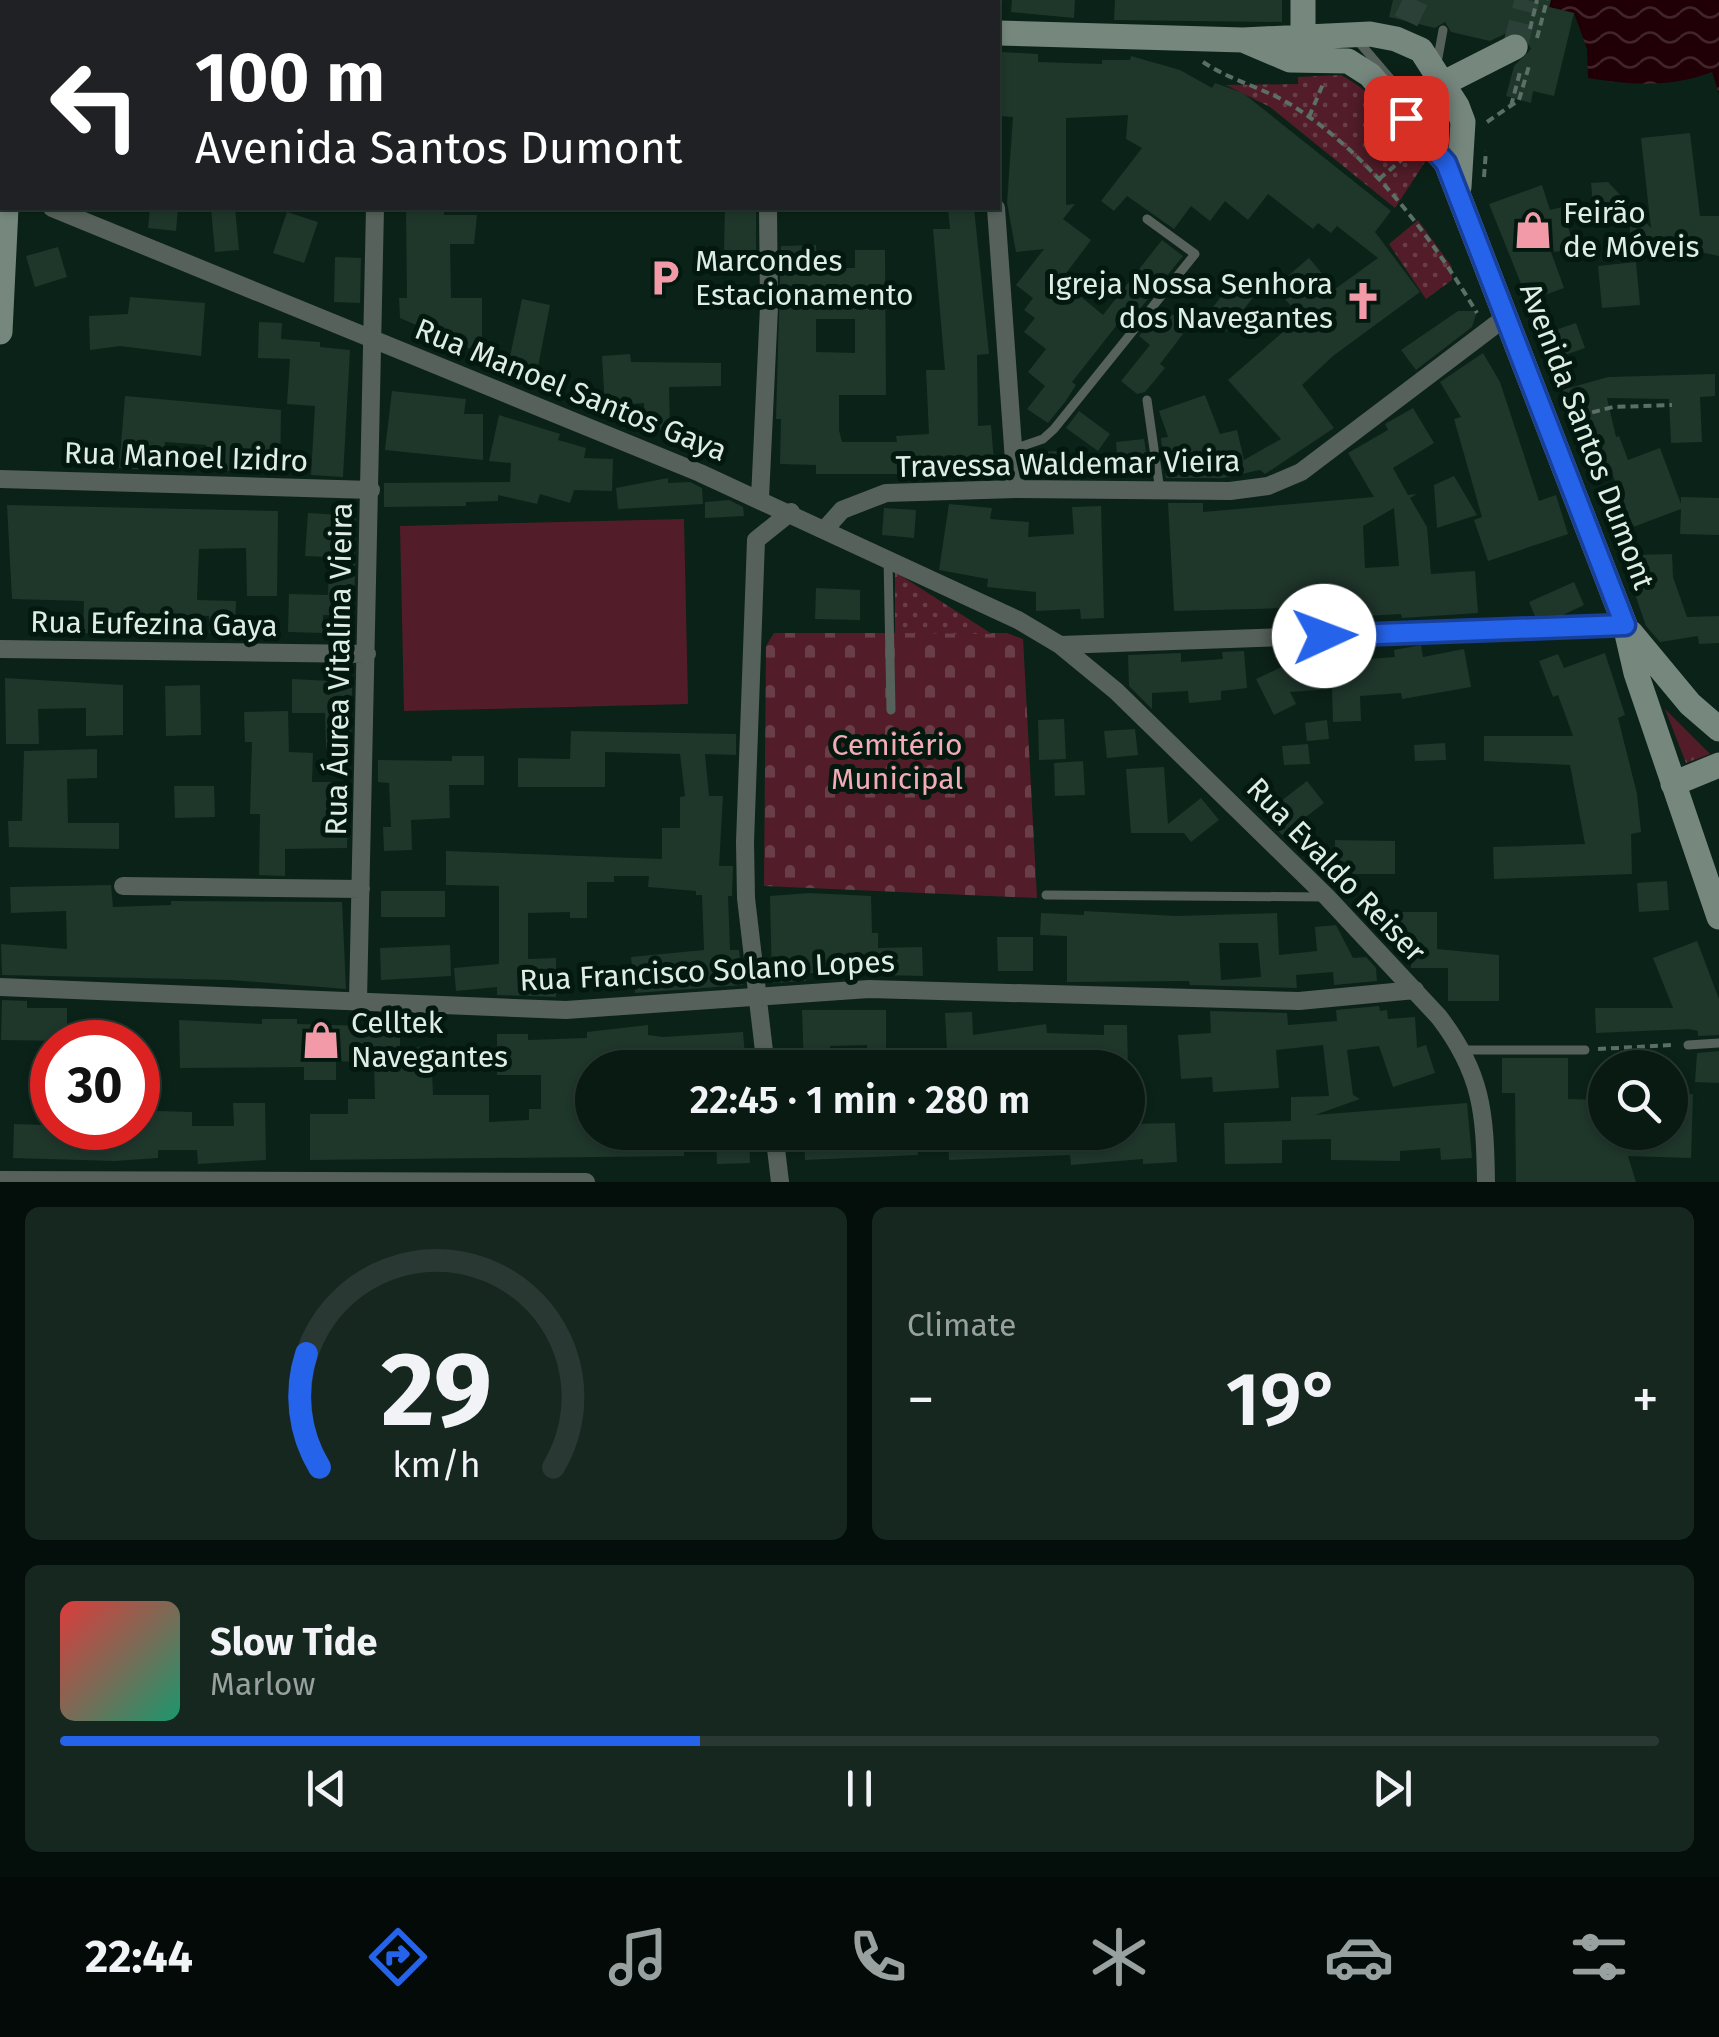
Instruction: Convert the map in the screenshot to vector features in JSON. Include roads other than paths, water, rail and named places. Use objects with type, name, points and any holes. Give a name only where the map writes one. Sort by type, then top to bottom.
[{"type":"main road","points":[[1303,0],[1303,40]]},
{"type":"main road","points":[[1000,34],[1303,40],[1401,30],[1440,77],[1463,122],[1459,192]]},
{"type":"main road","name":"Avenida Santos Dumont","points":[[1242,40],[1290,60],[1348,61],[1370,75],[1446,163],[1625,625],[1673,784],[1719,916]]},
{"type":"main road","points":[[1440,77],[1515,47]]},
{"type":"main road","points":[[0,332],[6,210]]},
{"type":"main road","points":[[1625,625],[1690,704],[1719,729]]},
{"type":"main road","points":[[1673,784],[1719,764]]},
{"type":"street","name":"Rua Manoel Santos Gaya","points":[[57,210],[760,498],[888,556],[1060,645]]},
{"type":"street","name":"Rua Áurea Vitalina Vieira","points":[[358,1001],[375,210]]},
{"type":"street","points":[[760,498],[770,307],[768,210]]},
{"type":"street","points":[[996,210],[1016,489]]},
{"type":"street","name":"Travessa Waldemar Vieira","points":[[826,528],[858,501],[886,493],[1016,489],[1230,491],[1283,481],[1301,472],[1507,316]]},
{"type":"street","name":"Rua Manoel Izidro","points":[[0,479],[370,490]]},
{"type":"street","points":[[764,1050],[745,842],[756,540],[792,512]]},
{"type":"street","points":[[1060,645],[1625,625]]},
{"type":"street","name":"Rua Evaldo Reiser","points":[[1060,645],[1116,691],[1327,897],[1415,990],[1465,1050],[1484,1108],[1486,1182]]},
{"type":"street","name":"Rua Eufezina Gaya","points":[[0,649],[366,654]]},
{"type":"street","points":[[124,886],[361,889]]},
{"type":"street","name":"Rua Francisco Solano Lopes","points":[[0,986],[566,1010],[897,989],[1299,1002],[1415,990]]},
{"type":"street","points":[[776,1150],[780,1182]]},
{"type":"street","points":[[0,1180],[586,1182]]},
{"type":"lane","points":[[1440,77],[1444,30]]},
{"type":"lane","points":[[1352,36],[1378,58],[1434,130],[1446,163]]},
{"type":"lane","points":[[1014,450],[1043,439],[1054,430],[1194,254],[1147,220]]},
{"type":"lane","points":[[1147,400],[1160,490]]},
{"type":"lane","points":[[888,556],[891,710]]},
{"type":"lane","points":[[1046,895],[1327,897]]},
{"type":"lane","points":[[1688,1045],[1719,1043]]},
{"type":"lane","points":[[1465,1050],[1585,1050]]},
{"type":"water","points":[[1551,0],[1719,0],[1719,94],[1712,72],[1651,84],[1588,78],[1587,49],[1574,13],[1549,7]]},
{"type":"tunnel","points":[[1406,21],[1416,0]]},
{"type":"tunnel","points":[[1515,47],[1527,0]]},
{"type":"place","name":"Feirão de Móveis","points":[[1533,230]]},
{"type":"place","name":"Marcondes Estacionamento","points":[[665,278]]},
{"type":"place","name":"Igreja Nossa Senhora dos Navegantes","points":[[1363,301]]},
{"type":"place","name":"Celltek Navegantes","points":[[321,1040]]},
{"type":"park label","name":"Cemitério Municipal","points":[[897,762]]}]
